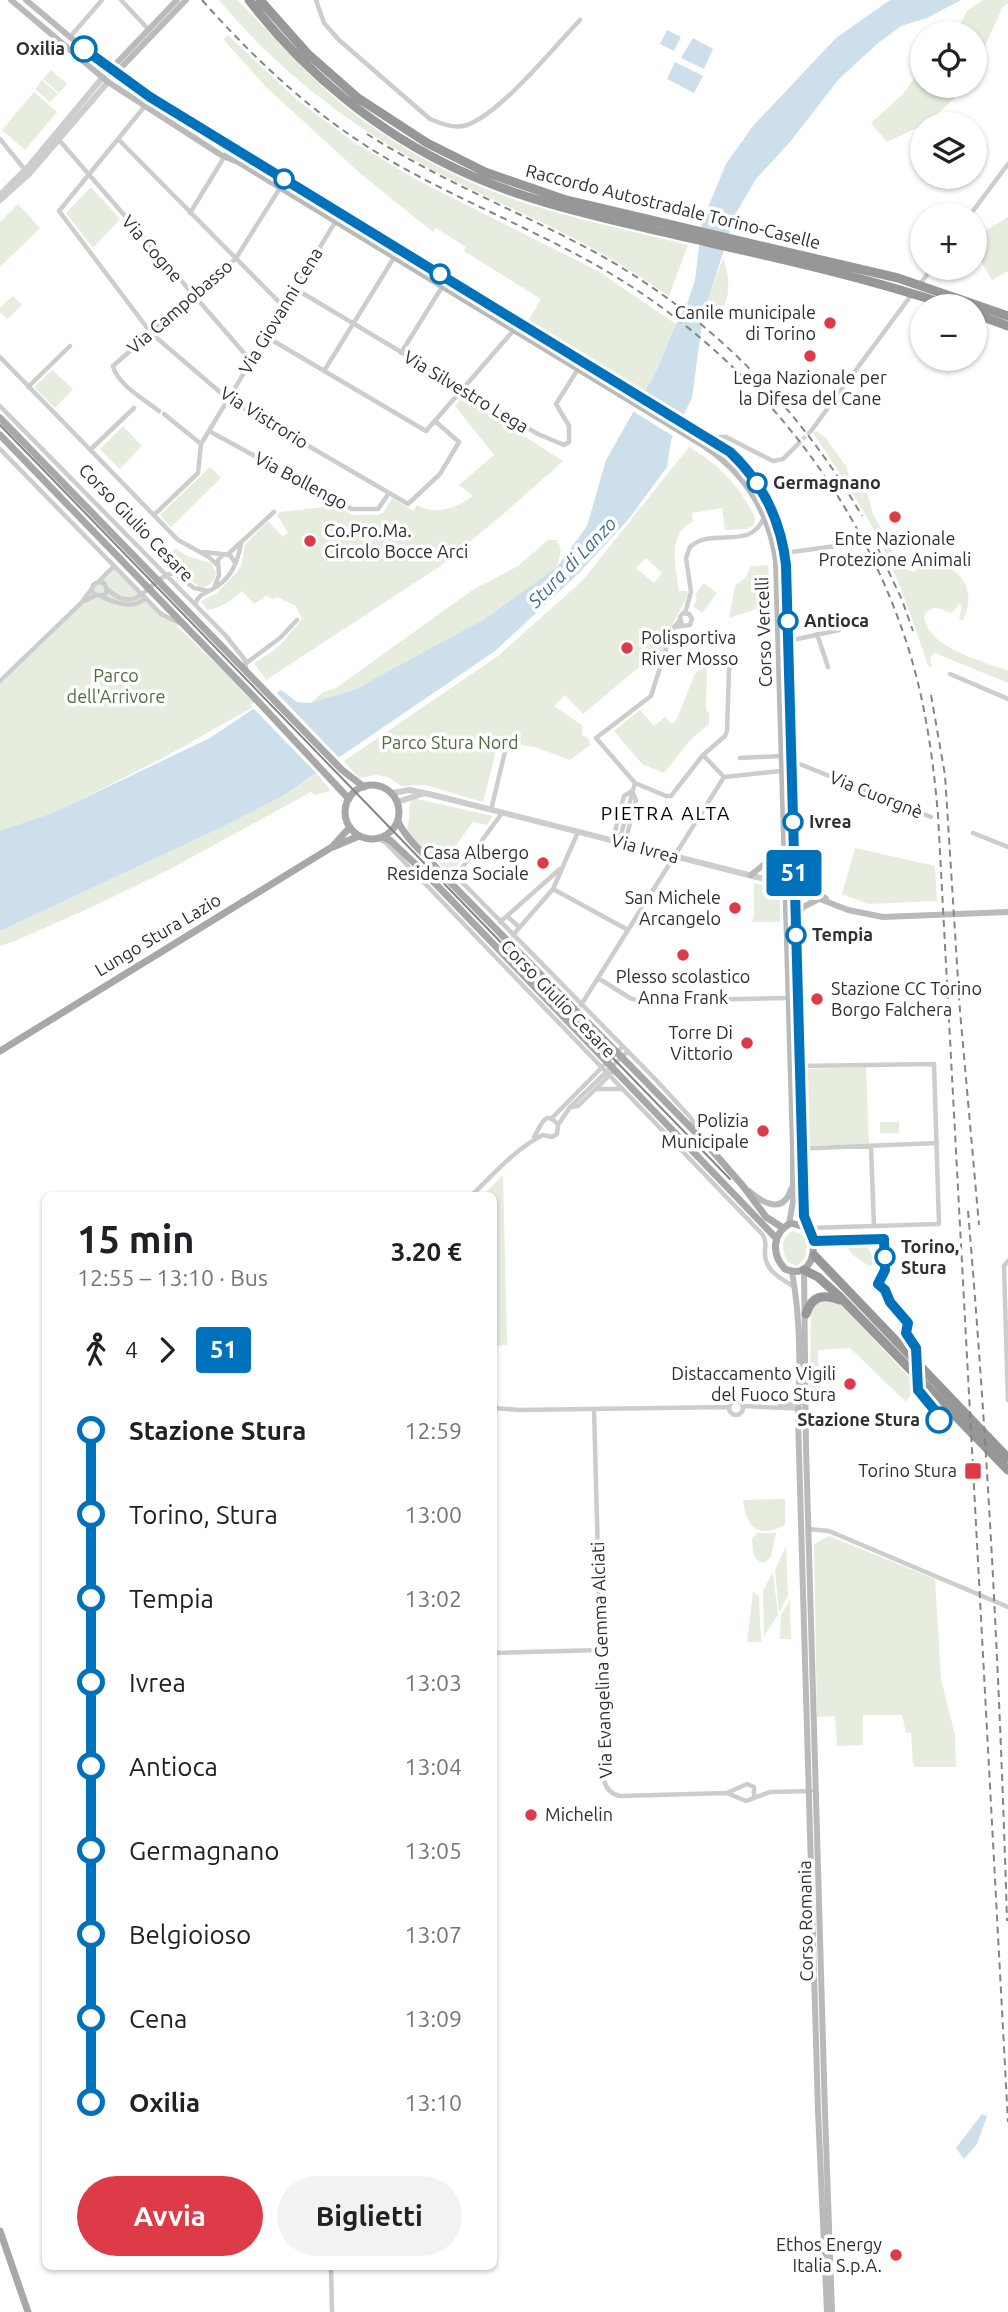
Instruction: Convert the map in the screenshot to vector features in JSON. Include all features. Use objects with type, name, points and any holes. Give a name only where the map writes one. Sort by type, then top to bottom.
[{"type":"highway","name":"Raccordo Autostradale Torino-Caselle","points":[[246,0],[299,57],[352,105],[402,139],[482,181],[534,200],[687,238],[898,278],[1008,316]]},
{"type":"highway","name":"Raccordo Autostradale Torino-Caselle","points":[[260,0],[307,53],[358,98],[388,120],[445,153],[485,172],[537,191],[695,230],[915,294]]},
{"type":"highway","points":[[987,318],[1008,326]]},
{"type":"highway","points":[[814,1255],[850,1303],[1008,1470]]},
{"type":"highway","points":[[804,1270],[818,1277],[850,1303],[1008,1458]]},
{"type":"highway","points":[[806,1314],[810,1302],[820,1296],[850,1303]]},
{"type":"main road","name":"Corso Vercelli","points":[[11,0],[105,80],[225,157],[238,162],[393,259],[707,448],[744,482],[764,516],[771,534],[776,561],[793,1149],[792,1214],[786,1226]]},
{"type":"main road","name":"Corso Vercelli","points":[[26,0],[112,72],[129,83],[714,442],[740,461],[762,491],[777,523],[785,553],[803,1209],[808,1228]]},
{"type":"main road","points":[[112,72],[125,63],[177,0]]},
{"type":"main road","points":[[105,80],[186,0]]},
{"type":"main road","points":[[125,63],[125,75],[129,83]]},
{"type":"main road","name":"Corso Giulio Cesare","points":[[0,418],[162,578],[342,770],[364,786]]},
{"type":"main road","name":"Corso Giulio Cesare","points":[[0,435],[145,595],[183,624],[332,778],[349,799]]},
{"type":"main road","points":[[364,786],[379,786],[392,793],[397,802],[398,821],[393,830],[380,838],[359,836],[350,827],[346,813],[349,799],[364,786]]},
{"type":"main road","name":"Corso Giulio Cesare","points":[[398,821],[402,831],[454,880],[622,1052],[702,1139],[766,1217],[786,1226]]},
{"type":"main road","name":"Lungo Stura Lazio","points":[[332,847],[350,827]]},
{"type":"main road","name":"Lungo Stura Lazio","points":[[0,1051],[332,847],[359,836]]},
{"type":"main road","name":"Corso Giulio Cesare","points":[[380,838],[391,841],[430,878],[608,1069],[776,1238]]},
{"type":"main road","points":[[751,876],[783,849]]},
{"type":"main road","points":[[793,849],[804,878],[830,902]]},
{"type":"main road","points":[[784,884],[856,912],[883,918],[1008,912]]},
{"type":"main road","points":[[796,926],[803,907],[820,899]]},
{"type":"main road","points":[[743,1186],[763,1202],[772,1205],[787,1198],[793,1184]]},
{"type":"main road","points":[[799,1224],[808,1228],[813,1238],[814,1255],[804,1270],[792,1272],[781,1266],[776,1253],[776,1238],[786,1226],[799,1224]]},
{"type":"main road","name":"Corso Romania","points":[[802,1406],[806,1314],[804,1270]]},
{"type":"main road","name":"Corso Romania","points":[[792,1272],[802,1406],[832,2312]]},
{"type":"main road","name":"Corso Romania","points":[[813,1791],[818,2111],[827,2312]]},
{"type":"main road","points":[[0,2231],[25,2303],[31,2312]]},
{"type":"street","points":[[70,37],[102,0]]},
{"type":"street","points":[[121,0],[151,32]]},
{"type":"street","points":[[316,0],[324,23],[339,40],[430,119],[448,126],[466,126],[488,114],[580,20]]},
{"type":"street","points":[[0,200],[105,80]]},
{"type":"street","points":[[88,175],[146,105]]},
{"type":"street","name":"Via Cogne","points":[[56,137],[251,361]]},
{"type":"street","points":[[0,139],[27,172]]},
{"type":"street","points":[[119,140],[283,306]]},
{"type":"street","points":[[190,213],[231,146]]},
{"type":"street","points":[[979,203],[1008,164]]},
{"type":"street","points":[[0,195],[27,172]]},
{"type":"street","name":"Via Vistrorio","points":[[88,175],[59,211],[151,333],[228,399],[408,505],[440,474],[459,442],[435,421]]},
{"type":"street","name":"Via Campobasso","points":[[201,444],[129,387],[112,369],[236,258],[280,188]]},
{"type":"street","name":"Via Giovanni Cena","points":[[154,516],[198,473],[201,444],[341,214]]},
{"type":"street","points":[[324,371],[399,250]]},
{"type":"street","points":[[811,430],[923,280]]},
{"type":"street","points":[[401,353],[442,287]]},
{"type":"street","name":"Via Silvestro Lega","points":[[294,288],[538,435],[558,444],[567,445],[570,438],[569,426],[556,404],[578,369]]},
{"type":"street","points":[[265,336],[426,431],[520,323]]},
{"type":"street","points":[[28,387],[70,345]]},
{"type":"street","points":[[0,357],[181,542],[200,551],[223,572],[230,572]]},
{"type":"street","name":"Corso Giulio Cesare","points":[[0,406],[162,578],[195,605],[228,638],[245,668]]},
{"type":"street","points":[[90,450],[134,408]]},
{"type":"street","name":"Via Bollengo","points":[[209,431],[352,509],[378,509],[389,493]]},
{"type":"street","points":[[707,448],[721,436],[773,461],[783,459],[798,444]]},
{"type":"street","name":"Corso Giulio Cesare","points":[[0,449],[145,595]]},
{"type":"street","points":[[210,590],[218,580],[219,558],[241,543],[274,512]]},
{"type":"street","points":[[681,623],[681,615],[685,613],[691,592],[686,558],[690,547],[701,540],[750,535],[759,529],[764,516]]},
{"type":"street","points":[[195,605],[199,596],[224,580],[230,572],[235,565],[241,543]]},
{"type":"street","points":[[785,553],[850,544]]},
{"type":"street","points":[[200,551],[226,555],[233,558],[235,565]]},
{"type":"street","points":[[0,681],[81,603],[114,566]]},
{"type":"street","points":[[93,587],[98,596],[127,605],[139,603],[162,578],[175,574],[194,588],[210,590]]},
{"type":"street","points":[[98,582],[105,584],[112,594],[127,599],[145,595]]},
{"type":"street","points":[[81,603],[107,589]]},
{"type":"street","points":[[681,623],[688,626],[692,621],[691,615],[685,613]]},
{"type":"street","points":[[245,668],[297,620]]},
{"type":"street","points":[[681,623],[674,627],[651,696],[596,738],[635,783],[669,797],[703,755],[727,733],[731,664]]},
{"type":"street","points":[[779,640],[788,641],[839,630]]},
{"type":"street","points":[[817,634],[828,667]]},
{"type":"street","points":[[950,674],[1008,699]]},
{"type":"street","points":[[491,810],[507,743]]},
{"type":"street","points":[[703,755],[724,777]]},
{"type":"street","name":"Via Cuorgnè","points":[[740,758],[781,758],[792,761],[931,817]]},
{"type":"street","points":[[724,777],[781,771]]},
{"type":"street","points":[[581,1004],[724,777]]},
{"type":"street","points":[[619,842],[624,796],[632,791],[635,783]]},
{"type":"street","name":"Via Ivrea","points":[[392,793],[410,790],[425,793],[784,884]]},
{"type":"street","points":[[619,842],[636,800],[632,791]]},
{"type":"street","points":[[397,802],[425,793]]},
{"type":"street","points":[[454,880],[503,812]]},
{"type":"street","points":[[513,935],[553,889],[578,831]]},
{"type":"street","points":[[973,833],[1008,847]]},
{"type":"street","points":[[500,922],[561,868]]},
{"type":"street","name":"Corso Giulio Cesare","points":[[454,880],[513,935],[534,962],[581,1004],[622,1052]]},
{"type":"street","points":[[553,889],[628,930]]},
{"type":"street","points":[[507,916],[519,927]]},
{"type":"street","points":[[598,978],[639,1001],[787,998]]},
{"type":"street","points":[[540,1130],[548,1138],[555,1136],[558,1125],[570,1107],[622,1052]]},
{"type":"street","points":[[799,1066],[934,1063],[939,1224],[808,1228]]},
{"type":"street","points":[[570,1107],[578,1106],[596,1089],[608,1069]]},
{"type":"street","points":[[532,1141],[540,1130],[542,1121],[551,1119],[608,1069]]},
{"type":"street","name":"Corso Giulio Cesare","points":[[608,1069],[622,1089],[717,1181],[763,1235],[766,1242],[766,1263],[773,1272]]},
{"type":"street","points":[[596,1089],[622,1089]]},
{"type":"street","points":[[551,1119],[558,1125]]},
{"type":"street","points":[[475,1192],[532,1141],[543,1135]]},
{"type":"street","points":[[793,1149],[937,1143]]},
{"type":"street","points":[[871,1146],[873,1226]]},
{"type":"street","points":[[1008,1261],[1004,1266],[1008,1400]]},
{"type":"street","points":[[781,1266],[773,1272],[794,1286]]},
{"type":"street","points":[[743,1406],[742,1412],[737,1415],[730,1413],[730,1403],[737,1401],[743,1406],[802,1406]]},
{"type":"street","points":[[497,1408],[729,1407]]},
{"type":"street","name":"Via Evangelina Gemma Alciati","points":[[594,1409],[604,1780],[608,1790],[620,1796],[727,1793],[739,1788]]},
{"type":"street","points":[[805,1529],[829,1531],[1008,1607]]},
{"type":"street","points":[[497,1653],[600,1650]]},
{"type":"street","points":[[770,1792],[747,1784],[739,1788],[740,1798],[748,1801],[770,1792],[813,1791]]},
{"type":"street","points":[[754,1787],[754,1797]]},
{"type":"street","name":"Via Evangelina Gemma Alciati","points":[[727,1793],[740,1798]]},
{"type":"street","points":[[331,2270],[332,2312]]},
{"type":"green space","points":[[219,0],[237,0],[333,97],[388,137],[431,163],[522,202],[688,245],[669,296],[583,243],[451,179],[374,136],[332,107],[292,74]]},
{"type":"green space","points":[[983,0],[1008,0],[987,42],[987,21],[962,21],[967,11]]},
{"type":"green space","points":[[228,35],[297,100],[355,143],[417,180],[598,271],[676,324],[645,392],[528,321],[541,299],[464,251],[466,247],[436,228],[433,232],[361,174],[267,88],[223,39]]},
{"type":"green space","points":[[51,70],[67,84],[59,93],[43,79]]},
{"type":"green space","points":[[42,80],[58,94],[50,102],[35,89]]},
{"type":"green space","points":[[910,84],[910,98],[954,98],[940,112],[910,112],[910,131],[887,142],[871,123]]},
{"type":"green space","points":[[34,92],[57,112],[25,150],[2,130]]},
{"type":"green space","points":[[91,187],[120,219],[93,248],[66,213]]},
{"type":"green space","points":[[18,204],[40,228],[0,267],[0,222]]},
{"type":"green space","points":[[1008,217],[1008,271],[992,280],[987,271],[987,230]]},
{"type":"green space","points":[[723,258],[728,282],[726,300],[717,312],[709,314],[709,297]]},
{"type":"green space","points":[[13,296],[22,305],[7,319],[0,312],[0,308]]},
{"type":"green space","points":[[52,370],[73,389],[55,408],[34,387]]},
{"type":"green space","points":[[463,397],[563,461],[439,567],[266,680],[254,663],[286,639],[302,619],[296,606],[277,597],[273,599],[266,596],[254,604],[242,591],[212,609],[207,610],[201,601],[217,593],[236,573],[241,566],[245,545],[268,521],[283,537],[288,533],[277,515],[280,512],[334,506],[353,515],[378,515],[384,512],[392,498],[413,511],[417,505],[439,510],[453,507],[473,496],[459,485],[494,455],[455,406]]},
{"type":"green space","points":[[123,426],[142,446],[120,469],[100,449]]},
{"type":"green space","points":[[816,431],[825,437],[847,468],[848,475],[867,493],[873,514],[890,548],[906,569],[914,572],[923,564],[932,561],[949,568],[962,579],[968,602],[963,620],[959,620],[962,606],[960,603],[952,613],[934,608],[924,616],[927,627],[934,636],[957,651],[1008,671],[1008,683],[935,653],[930,657],[932,666],[929,668],[885,552],[842,476],[813,433]]},
{"type":"green space","name":"Parco Stura Nord","points":[[689,447],[728,477],[755,517],[754,525],[747,529],[725,530],[722,508],[692,513],[693,522],[679,535],[675,552],[679,591],[687,591],[688,595],[671,627],[658,665],[650,658],[583,714],[565,695],[554,706],[583,726],[582,735],[588,738],[590,745],[570,760],[535,747],[516,744],[516,740],[500,736],[483,802],[425,785],[401,786],[388,777],[376,775],[359,778],[344,761],[498,656],[582,581]],"holes":[[[646,558],[662,573],[654,583],[636,568]]]},
{"type":"green space","points":[[210,467],[221,478],[171,527],[160,515]]},
{"type":"green space","points":[[548,540],[557,540],[561,549],[557,567],[483,620],[356,689],[310,703],[323,692],[336,688],[471,591],[518,566]]},
{"type":"green space","points":[[174,548],[187,556],[211,563],[216,573],[214,580],[206,587],[199,587],[181,571],[174,569],[171,559]]},
{"type":"green space","points":[[768,565],[771,604],[729,618],[735,586],[746,577],[751,566]]},
{"type":"green space","name":"Parco dell'Arrivore","points":[[114,566],[258,704],[163,758],[50,815],[0,832],[0,681],[74,610]]},
{"type":"green space","points":[[704,583],[717,593],[702,613],[693,606],[697,600],[695,594]]},
{"type":"green space","points":[[707,666],[706,709],[709,713],[709,724],[690,740],[664,773],[642,764],[614,731],[640,710],[654,726],[665,717],[672,724],[677,719],[695,673]]},
{"type":"green space","points":[[317,773],[331,791],[315,795],[311,792],[172,868],[94,906],[0,946],[0,931],[218,829],[281,797]]},
{"type":"green space","points":[[412,798],[493,816],[487,825],[473,822],[452,851],[461,860],[451,874],[406,831]]},
{"type":"green space","points":[[855,848],[935,866],[937,901],[869,904],[842,894]]},
{"type":"green space","points":[[754,883],[780,889],[780,922],[752,922]]},
{"type":"green space","points":[[866,1067],[869,1144],[804,1146],[802,1069]]},
{"type":"green space","points":[[880,1122],[899,1122],[899,1133],[880,1133]]},
{"type":"green space","points":[[503,1175],[507,1345],[497,1346],[497,1192],[486,1192]]},
{"type":"green space","points":[[793,1231],[802,1234],[807,1245],[805,1258],[797,1266],[789,1263],[783,1250],[786,1237]]},
{"type":"green space","points":[[846,1243],[858,1243],[868,1247],[872,1265],[869,1266],[854,1256]]},
{"type":"green space","points":[[823,1299],[838,1302],[911,1379],[913,1391],[906,1402],[850,1348],[818,1350],[820,1393],[810,1393],[811,1313],[816,1303]]},
{"type":"green space","points":[[785,1499],[785,1525],[761,1531],[747,1518],[743,1500]]},
{"type":"green space","points":[[757,1533],[776,1533],[771,1556],[765,1563],[758,1560],[754,1554],[752,1539]]},
{"type":"green space","points":[[829,1536],[935,1579],[941,1679],[955,1735],[956,1767],[915,1767],[911,1733],[906,1733],[902,1715],[863,1715],[863,1745],[837,1746],[835,1716],[817,1717],[814,1544]]},
{"type":"green space","points":[[786,1546],[788,1595],[779,1613],[775,1570]]},
{"type":"green space","points":[[773,1572],[778,1615],[764,1636],[763,1591]]},
{"type":"green space","points":[[753,1592],[759,1596],[761,1642],[747,1642]]},
{"type":"green space","points":[[790,1600],[791,1639],[780,1639],[781,1615]]},
{"type":"water","name":"Stura di Lanzo","points":[[890,0],[961,0],[927,18],[910,21],[877,44],[839,79],[790,142],[756,179],[735,215],[703,316],[692,398],[671,440],[667,467],[628,520],[578,574],[495,651],[281,797],[0,931],[0,831],[53,813],[210,738],[281,690],[297,702],[310,703],[356,689],[483,620],[557,567],[587,526],[606,460],[655,374],[687,304],[695,280],[702,222],[726,164],[753,126],[836,38]]},
{"type":"water","points":[[667,30],[681,37],[674,51],[660,44]]},
{"type":"water","points":[[693,38],[713,49],[704,69],[681,58]]},
{"type":"water","points":[[675,62],[703,76],[694,93],[667,79]]},
{"type":"water","points":[[982,2114],[987,2116],[977,2144],[964,2159],[956,2148]]},
{"type":"pier","points":[[642,391],[686,418],[676,438],[631,410]]},
{"type":"pier","points":[[274,690],[342,761],[319,776],[250,705]]},
{"type":"tunnel","points":[[798,444],[811,431]]},
{"type":"tram line","points":[[0,425],[730,1179]]},
{"type":"railway","points":[[202,0],[267,68],[314,108],[364,145],[418,176],[608,272],[659,305],[707,343],[751,385],[791,431],[827,480],[859,532],[886,587],[919,686],[931,750],[938,815],[1008,2122]]},
{"type":"railway","points":[[367,134],[448,180],[589,249],[631,273],[671,301],[708,330],[777,398],[808,435],[862,516]]},
{"type":"railway","points":[[873,538],[902,600],[913,631]]},
{"type":"railway","points":[[931,695],[945,775],[960,1011],[979,1225]]},
{"type":"railway","points":[[968,1211],[992,1566],[1007,1921]]},
{"type":"bus line","name":"51","points":[[84,49],[150,97],[730,452],[748,470],[762,491],[777,523],[786,565],[804,1216],[814,1241],[884,1239],[885,1270],[878,1284],[908,1323],[905,1330],[916,1348],[918,1390],[925,1402],[937,1413],[939,1420]]},
{"type":"place","name":"Oxilia","points":[[84,49]]},
{"type":"place","name":"Canile municipale di Torino","points":[[830,323]]},
{"type":"place","name":"Lega Nazionale per la Difesa del Cane","points":[[810,356]]},
{"type":"place","name":"Germagnano","points":[[757,483]]},
{"type":"place","name":"Ente Nazionale Protezione Animali","points":[[895,517]]},
{"type":"place","name":"Co.Pro.Ma. Circolo Bocce Arci","points":[[310,541]]},
{"type":"place","name":"Antioca","points":[[788,621]]},
{"type":"place","name":"Polisportiva River Mosso","points":[[627,648]]},
{"type":"place","name":"Ivrea","points":[[793,822]]},
{"type":"place","name":"Casa Albergo Residenza Sociale","points":[[543,863]]},
{"type":"place","name":"San Michele Arcangelo","points":[[735,908]]},
{"type":"place","name":"Tempia","points":[[796,935]]},
{"type":"place","name":"Plesso scolastico Anna Frank","points":[[683,955]]},
{"type":"place","name":"Stazione CC Torino Borgo Falchera","points":[[817,999]]},
{"type":"place","name":"Torre Di Vittorio","points":[[747,1043]]},
{"type":"place","name":"Polizia Municipale","points":[[763,1131]]},
{"type":"place","name":"Torino, Stura","points":[[885,1257]]},
{"type":"place","name":"Distaccamento Vigili del Fuoco Stura","points":[[850,1384]]},
{"type":"place","name":"Stazione Stura","points":[[939,1420]]},
{"type":"place","name":"Torino Stura","points":[[973,1471]]},
{"type":"place","name":"Michelin","points":[[531,1815]]},
{"type":"place","name":"Ethos Energy Italia S.p.A.","points":[[896,2255]]},
{"type":"district","name":"PIETRA ALTA","points":[[666,813]]}]
